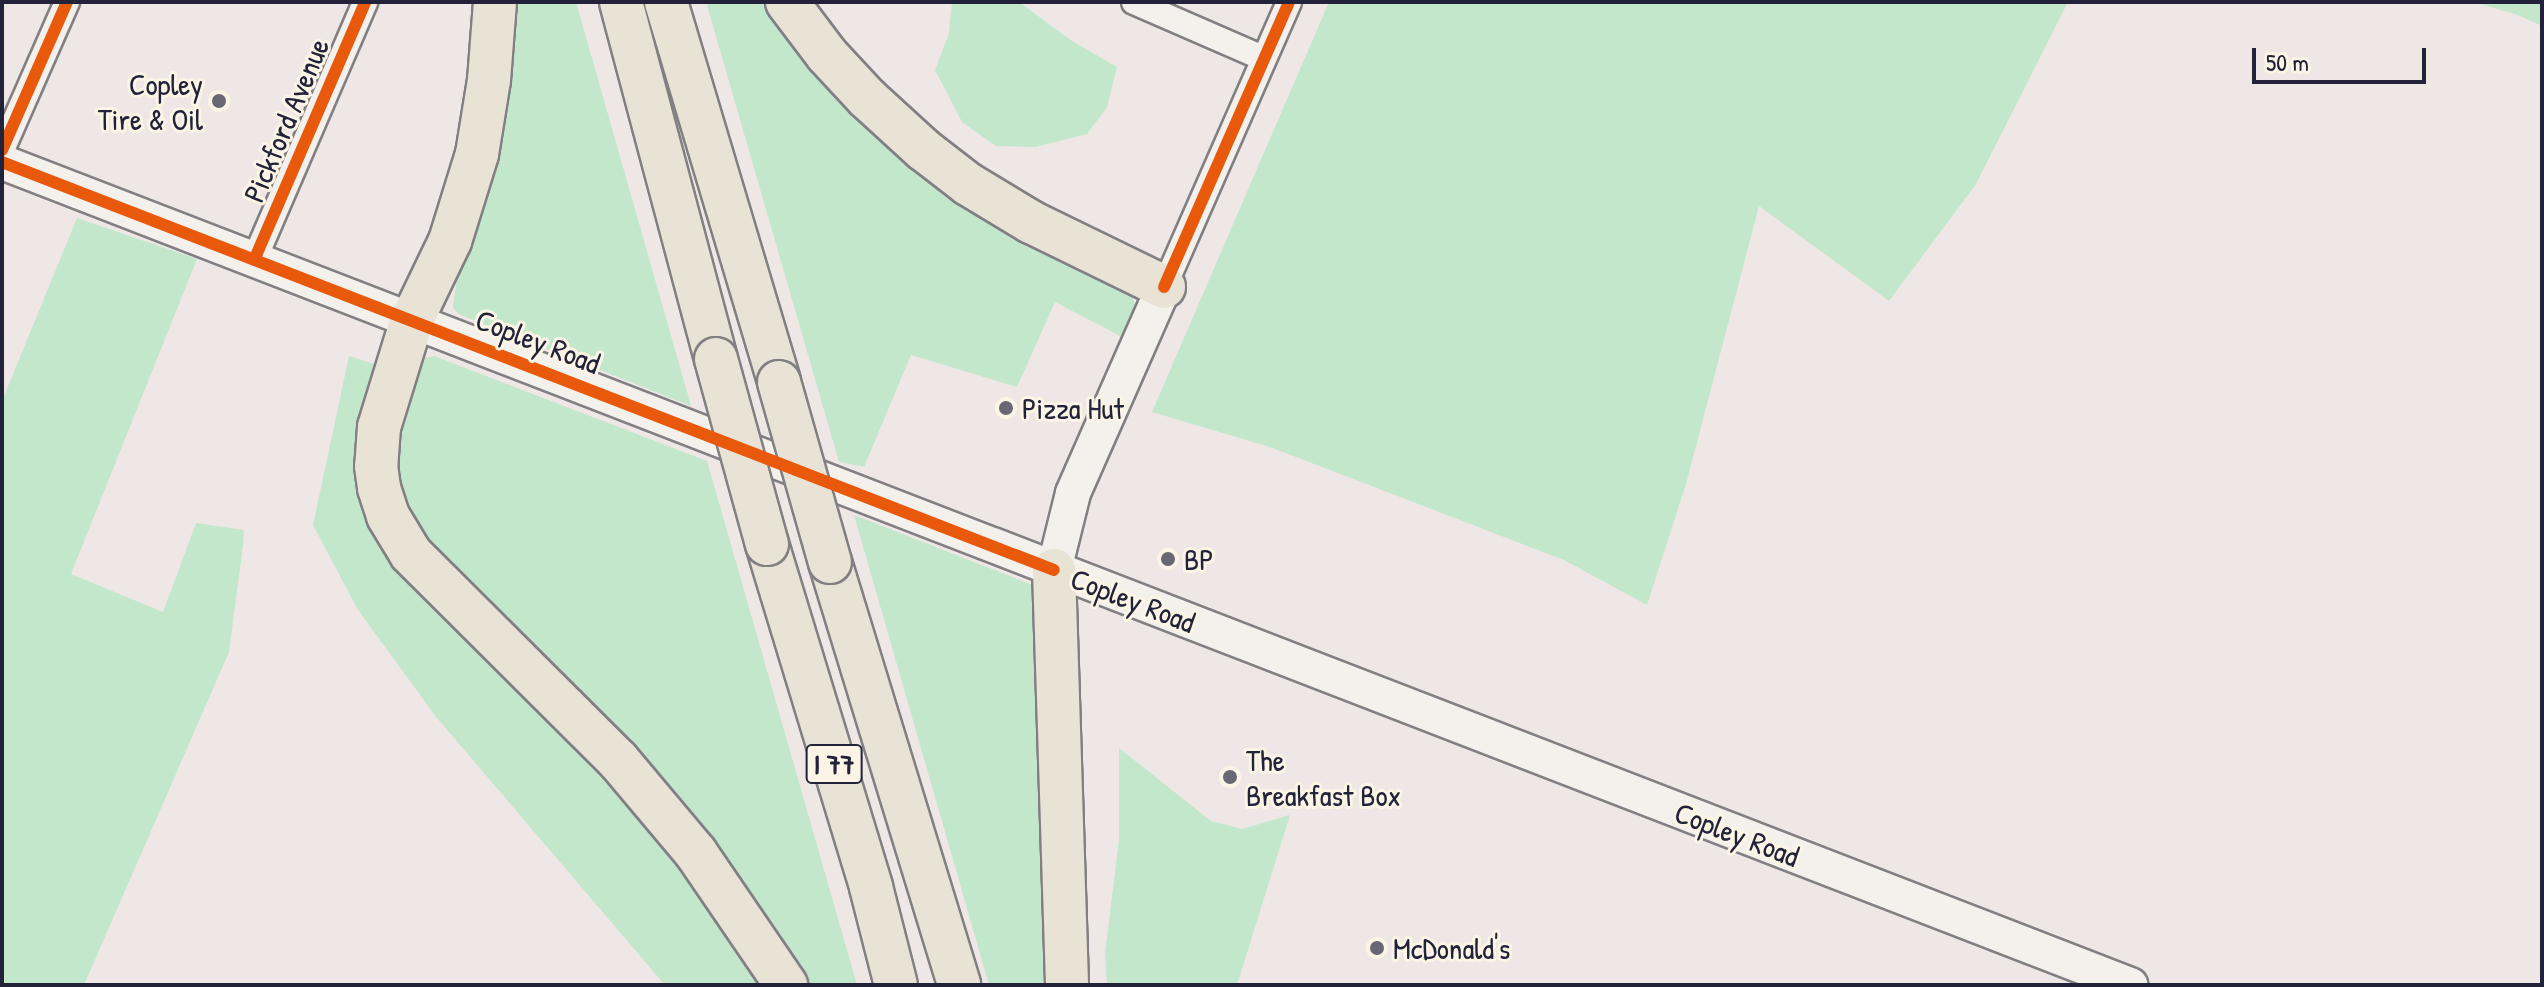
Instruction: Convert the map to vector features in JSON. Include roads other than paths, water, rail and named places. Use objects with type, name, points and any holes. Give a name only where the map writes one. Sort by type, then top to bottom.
[{"type":"highway","points":[[495,2],[489,80],[477,154],[450,241],[412,320],[376,446],[379,488],[398,537],[424,570],[577,717],[657,805],[720,887],[786,985]]},
{"type":"highway","name":"I 77","points":[[621,2],[767,544],[871,887],[896,985]]},
{"type":"highway","name":"I 77","points":[[666,2],[830,562],[959,985]]},
{"type":"highway","points":[[787,2],[827,55],[867,98],[946,167],[1031,222],[1164,287]]},
{"type":"highway","points":[[1054,570],[1067,985]]},
{"type":"main road","name":"Copley Road","points":[[2,162],[2130,985]]},
{"type":"main road","points":[[1054,570],[1073,493],[1164,287]]},
{"type":"street","points":[[2,150],[67,2]]},
{"type":"street","name":"Pickford Avenue","points":[[255,258],[365,2]]},
{"type":"street","points":[[1134,2],[1263,58]]},
{"type":"street","points":[[1164,287],[1289,2]]},
{"type":"place","name":"Copley Tire & Oil","points":[[219,101]]},
{"type":"place","name":"Pizza Hut","points":[[1006,408]]},
{"type":"place","name":"BP","points":[[1168,559]]},
{"type":"place","name":"The Breakfast Box","points":[[1230,777]]},
{"type":"place","name":"McDonald's","points":[[1377,948]]}]
